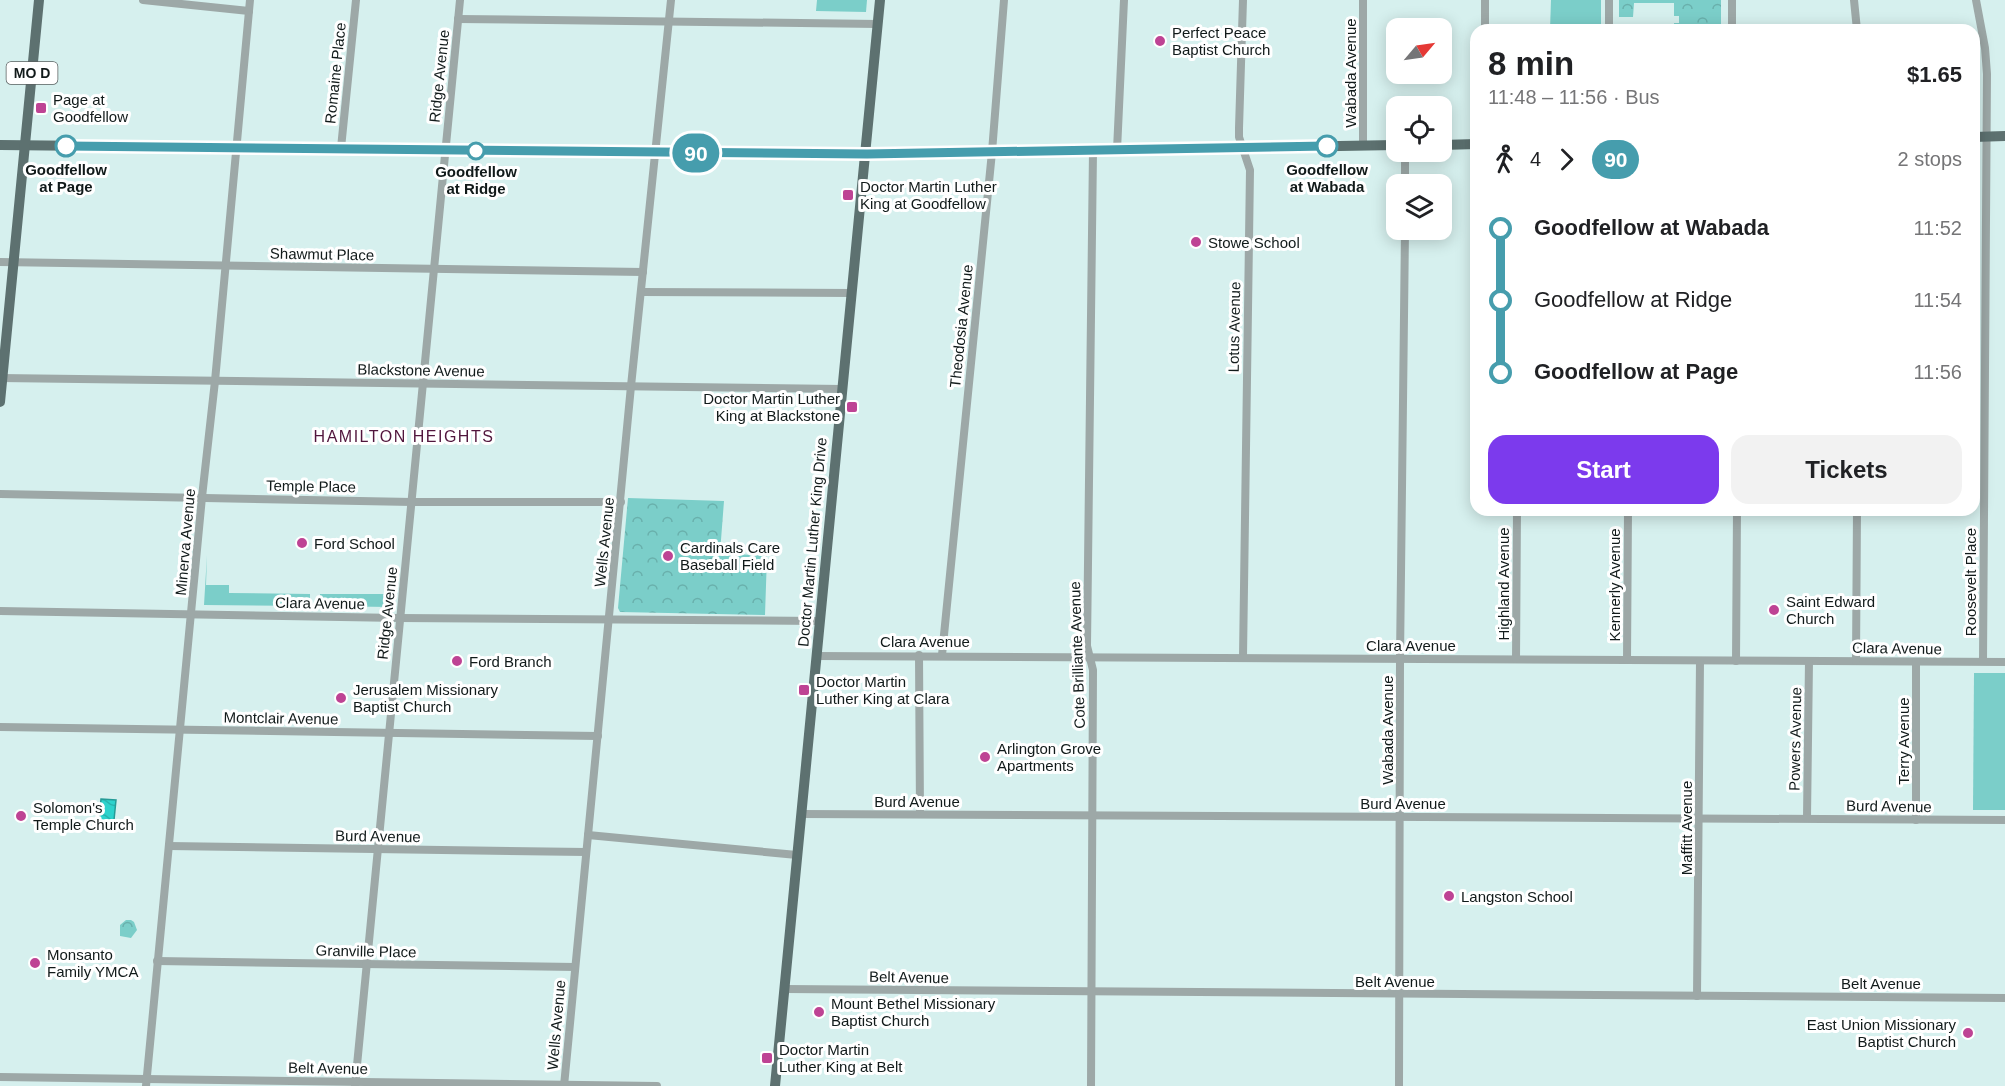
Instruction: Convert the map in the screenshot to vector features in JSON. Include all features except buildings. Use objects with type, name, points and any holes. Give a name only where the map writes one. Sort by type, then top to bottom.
[{"type":"main road","name":"MO D","points":[[0,402],[39,0]]},
{"type":"main road","name":"Doctor Martin Luther King Drive","points":[[775,1086],[819,621],[867,154],[880,0]]},
{"type":"main road","points":[[1980,136],[2005,136]]},
{"type":"main road","points":[[1452,145],[1470,144]]},
{"type":"main road","points":[[0,145],[867,154],[1386,145]]},
{"type":"street","points":[[143,0],[249,11]]},
{"type":"street","name":"Minerva Avenue","points":[[147,1083],[250,0]]},
{"type":"street","name":"Romaine Place","points":[[341,148],[356,0]]},
{"type":"street","name":"Ridge Avenue","points":[[356,1084],[460,0]]},
{"type":"street","name":"Wells Avenue","points":[[564,1085],[671,0]]},
{"type":"street","name":"Theodosia Avenue","points":[[942,655],[992,152],[1004,0]]},
{"type":"street","points":[[1117,150],[1124,0]]},
{"type":"street","name":"Lotus Avenue","points":[[1243,0],[1239,128],[1242,147],[1250,170],[1243,657]]},
{"type":"street","name":"Wabada Avenue","points":[[1363,0],[1363,146]]},
{"type":"street","points":[[1485,0],[1485,24]]},
{"type":"street","points":[[1609,0],[1609,24]]},
{"type":"street","points":[[1732,0],[1732,24]]},
{"type":"street","points":[[1854,0],[1856,24]]},
{"type":"street","name":"Roosevelt Place","points":[[1976,0],[1985,48],[1986,136],[1983,662]]},
{"type":"street","points":[[458,19],[878,24]]},
{"type":"street","name":"Cote Brilliante Avenue","points":[[1091,1086],[1093,670],[1087,646],[1087,623],[1093,151]]},
{"type":"street","name":"Wabada Avenue","points":[[1399,1086],[1400,659],[1405,240]]},
{"type":"street","name":"Shawmut Place","points":[[0,262],[643,272]]},
{"type":"street","points":[[641,292],[852,293]]},
{"type":"street","name":"Blackstone Avenue","points":[[1,378],[842,389]]},
{"type":"street","name":"Temple Place","points":[[0,494],[412,502],[621,502]]},
{"type":"street","name":"Highland Avenue","points":[[1516,659],[1517,516]]},
{"type":"street","name":"Kennerly Avenue","points":[[1627,660],[1628,516]]},
{"type":"street","points":[[1736,661],[1737,516]]},
{"type":"street","points":[[1856,661],[1857,516]]},
{"type":"street","name":"Clara Avenue","points":[[0,611],[399,618],[819,621]]},
{"type":"street","points":[[919,655],[920,814]]},
{"type":"street","name":"Clara Avenue","points":[[816,656],[2005,662]]},
{"type":"street","name":"Maffitt Avenue","points":[[1697,996],[1700,661]]},
{"type":"street","name":"Powers Avenue","points":[[1807,818],[1809,661]]},
{"type":"street","name":"Terry Avenue","points":[[1916,820],[1917,662]]},
{"type":"street","name":"Montclair Avenue","points":[[0,727],[598,736]]},
{"type":"street","name":"Burd Avenue","points":[[801,814],[2005,820]]},
{"type":"street","points":[[588,836],[797,855]]},
{"type":"street","name":"Burd Avenue","points":[[169,846],[586,852]]},
{"type":"street","name":"Granville Place","points":[[157,962],[575,967]]},
{"type":"street","name":"Belt Avenue","points":[[785,989],[2005,998]]},
{"type":"street","name":"Belt Avenue","points":[[0,1077],[147,1083],[657,1086]]},
{"type":"green space","points":[[817,0],[867,0],[866,12],[816,11]]},
{"type":"green space","points":[[1551,0],[1601,0],[1601,24],[1550,24]]},
{"type":"green space","points":[[1619,0],[1721,0],[1721,24],[1674,24],[1679,23],[1679,16],[1674,16],[1674,3],[1634,3],[1633,17],[1619,17]]},
{"type":"green space","points":[[628,498],[724,501],[720,553],[767,556],[765,615],[620,612],[618,608]]},
{"type":"green space","points":[[207,555],[206,585],[229,585],[229,593],[310,594],[310,606],[204,605]]},
{"type":"green space","points":[[320,594],[392,594],[390,607],[320,606]]},
{"type":"green space","points":[[1974,673],[2005,673],[2005,810],[1973,810]]},
{"type":"green space","points":[[126,920],[134,922],[137,930],[131,938],[120,936],[120,925]]},
{"type":"water","points":[[101,799],[116,800],[113,830],[98,829]]},
{"type":"bus line","name":"90","points":[[66,146],[930,154],[1327,146]]},
{"type":"place","name":"Perfect Peace Baptist Church","points":[[1160,41]]},
{"type":"place","name":"Page at Goodfellow","points":[[41,108]]},
{"type":"place","name":"Goodfellow at Page","points":[[66,146]]},
{"type":"place","name":"Goodfellow at Wabada","points":[[1327,146]]},
{"type":"place","name":"Goodfellow at Ridge","points":[[476,151]]},
{"type":"place","name":"Doctor Martin Luther King at Goodfellow","points":[[848,195]]},
{"type":"place","name":"Stowe School","points":[[1196,242]]},
{"type":"place","name":"Doctor Martin Luther King at Blackstone","points":[[852,407]]},
{"type":"place","name":"Ford School","points":[[302,543]]},
{"type":"place","name":"Cardinals Care Baseball Field","points":[[668,556]]},
{"type":"place","name":"Saint Edward Church","points":[[1774,610]]},
{"type":"place","name":"Ford Branch","points":[[457,661]]},
{"type":"place","name":"Doctor Martin Luther King at Clara","points":[[804,690]]},
{"type":"place","name":"Jerusalem Missionary Baptist Church","points":[[341,698]]},
{"type":"place","name":"Arlington Grove Apartments","points":[[985,757]]},
{"type":"place","name":"Solomon's Temple Church","points":[[21,816]]},
{"type":"place","name":"Langston School","points":[[1449,896]]},
{"type":"place","name":"Monsanto Family YMCA","points":[[35,963]]},
{"type":"place","name":"Mount Bethel Missionary Baptist Church","points":[[819,1012]]},
{"type":"place","name":"East Union Missionary Baptist Church","points":[[1968,1033]]},
{"type":"place","name":"Doctor Martin Luther King at Belt","points":[[767,1058]]},
{"type":"district","name":"HAMILTON HEIGHTS","points":[[404,436]]}]
